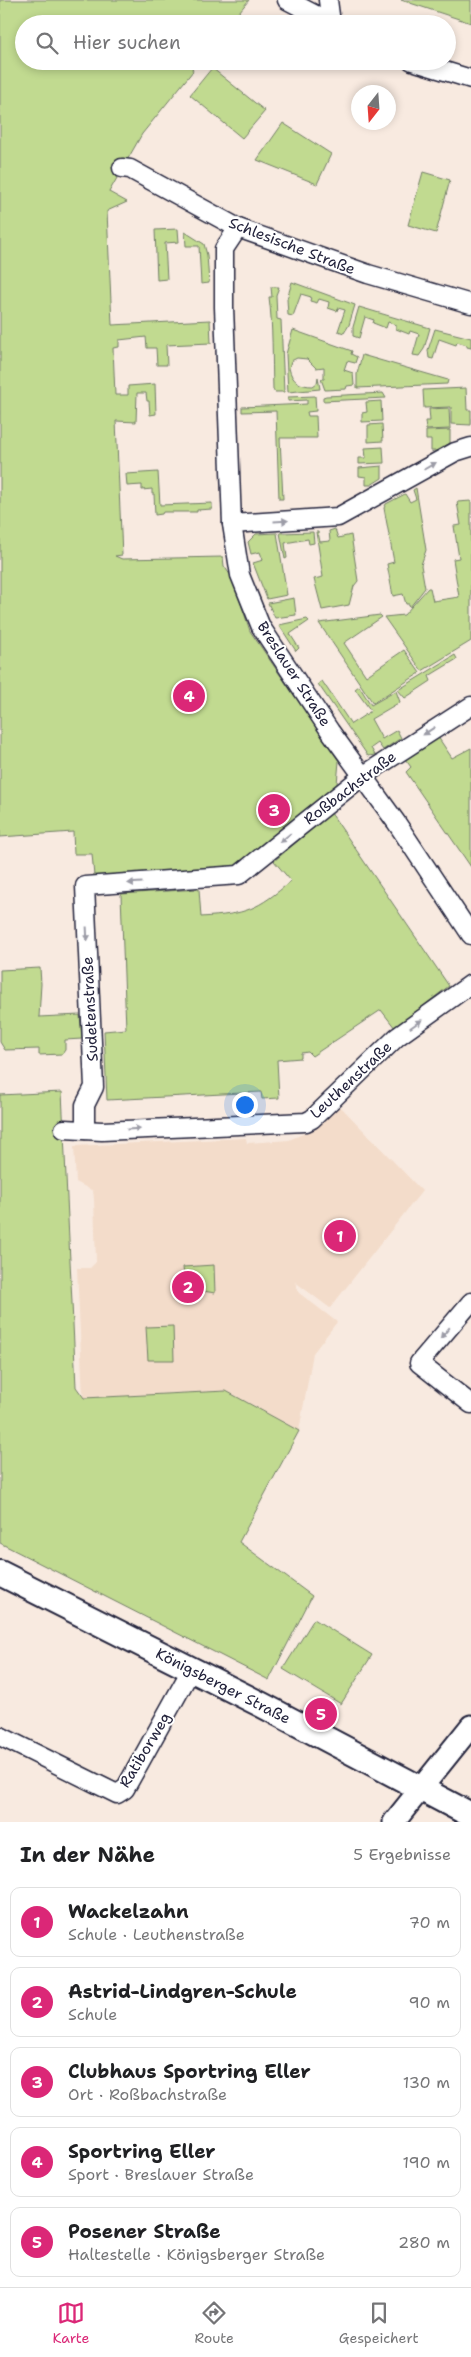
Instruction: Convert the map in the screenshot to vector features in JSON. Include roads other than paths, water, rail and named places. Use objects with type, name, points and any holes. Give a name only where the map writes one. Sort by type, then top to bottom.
[{"type":"main road","name":"Königsberger Straße","points":[[0,1573],[353,1752],[471,1815]]},
{"type":"street","points":[[288,0],[317,15]]},
{"type":"street","points":[[328,0],[331,15]]},
{"type":"street","points":[[440,70],[471,80]]},
{"type":"street","name":"Schlesische Straße","points":[[122,168],[130,169],[238,228],[368,274],[471,304]]},
{"type":"street","name":"Breslauer Straße","points":[[238,228],[224,249],[224,335],[232,524],[240,575],[261,627],[330,731],[364,775],[471,935]]},
{"type":"street","points":[[232,524],[338,517],[455,452],[471,447]]},
{"type":"street","name":"Roßbachstraße","points":[[85,886],[239,875],[364,775],[471,706]]},
{"type":"street","name":"Sudetenstraße","points":[[85,886],[94,1087],[85,1105],[85,1130]]},
{"type":"street","name":"Leuthenstraße","points":[[64,1129],[85,1130],[306,1122],[312,1119],[397,1037],[471,984]]},
{"type":"street","points":[[471,1302],[419,1363],[471,1404]]},
{"type":"street","name":"Ratiborweg","points":[[0,1736],[117,1794],[125,1790],[191,1670]]},
{"type":"street","points":[[394,1822],[471,1726]]},
{"type":"place","name":"Sportring Eller","points":[[189,696]]},
{"type":"place","name":"Clubhaus Sportring Eller","points":[[274,810]]},
{"type":"place","name":"Wackelzahn","points":[[340,1236]]},
{"type":"place","name":"Astrid-Lindgren-Schule","points":[[188,1287]]},
{"type":"place","name":"Posener Straße","points":[[321,1714]]}]
